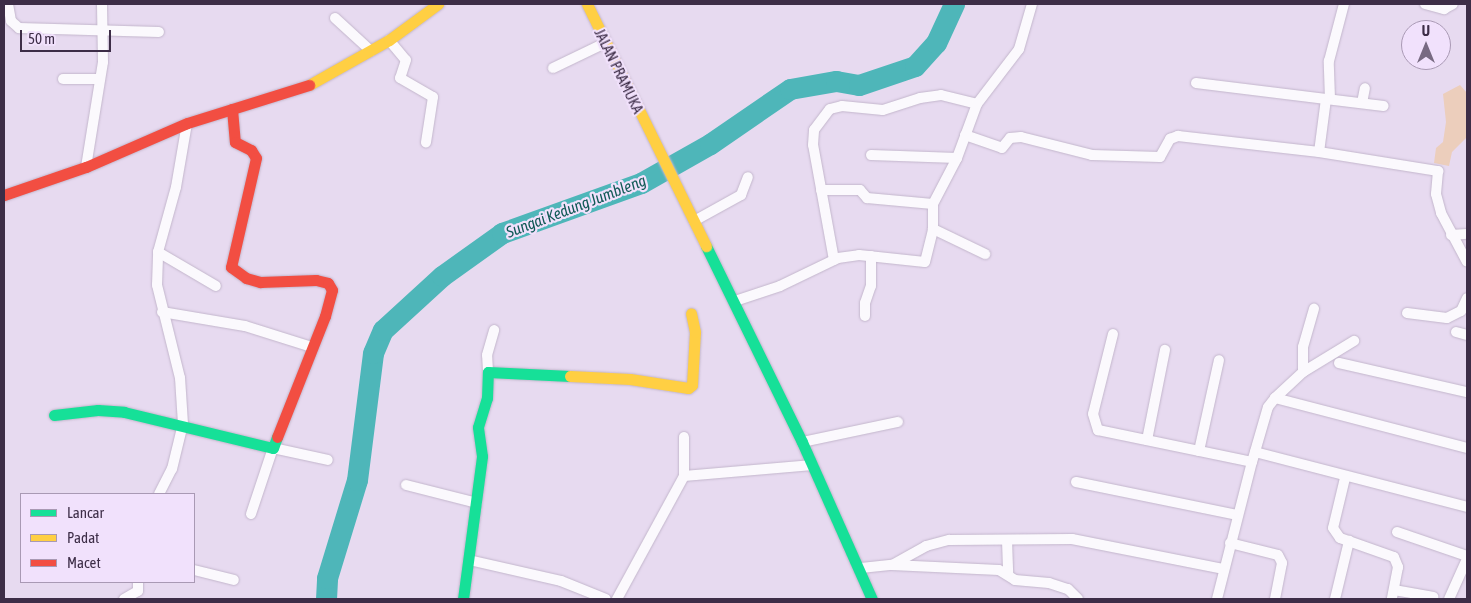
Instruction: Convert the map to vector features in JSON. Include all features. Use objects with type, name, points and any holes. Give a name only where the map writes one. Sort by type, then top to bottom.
[{"type":"street","points":[[8,4],[12,21],[19,28],[102,32],[159,32]]},
{"type":"street","points":[[86,167],[100,79],[102,4]]},
{"type":"street","points":[[4,196],[86,167],[186,123],[314,83],[389,40],[438,4]]},
{"type":"street","name":"JALAN PRAMUKA","points":[[587,4],[684,205],[735,301],[861,568],[872,599]]},
{"type":"street","points":[[735,301],[780,286],[834,260],[871,256],[925,262],[933,228],[933,204],[957,158],[977,104],[1019,49],[1032,4]]},
{"type":"street","points":[[1318,152],[1328,99],[1329,61],[1344,4]]},
{"type":"street","points":[[1425,4],[1444,9],[1453,4]]},
{"type":"street","points":[[335,18],[371,51]]},
{"type":"street","points":[[389,40],[406,60],[400,78],[433,97],[426,142]]},
{"type":"street","points":[[552,68],[605,43]]},
{"type":"street","points":[[62,79],[100,79]]},
{"type":"street","points":[[1196,83],[1384,106]]},
{"type":"street","points":[[1362,103],[1365,88]]},
{"type":"street","points":[[834,260],[813,135],[819,121],[830,109],[842,106],[883,110],[920,98],[942,96],[977,104]]},
{"type":"street","points":[[232,109],[235,142],[251,150],[256,158],[231,267],[246,278],[260,282],[316,280],[328,283],[331,295],[273,448],[251,514]]},
{"type":"street","points":[[160,493],[172,469],[184,424],[180,378],[162,312],[157,285],[158,252],[176,188],[186,123]]},
{"type":"street","points":[[965,135],[1002,148],[1010,138],[1021,136],[1092,155],[1160,157],[1170,139],[1178,136],[1318,152],[1438,171],[1436,194],[1451,235],[1467,262]]},
{"type":"street","points":[[871,155],[957,158]]},
{"type":"street","points":[[694,221],[742,195],[748,177]]},
{"type":"street","points":[[821,190],[860,190],[867,198],[933,204]]},
{"type":"street","points":[[933,228],[985,254]]},
{"type":"street","points":[[1451,235],[1467,234]]},
{"type":"street","points":[[158,252],[216,286]]},
{"type":"street","points":[[865,316],[865,303],[871,286],[871,256]]},
{"type":"street","points":[[1407,313],[1439,318],[1456,316],[1467,298]]},
{"type":"street","points":[[1303,372],[1303,347],[1314,309]]},
{"type":"street","points":[[162,312],[246,326],[312,348]]},
{"type":"street","points":[[488,372],[630,379],[688,388],[692,385],[695,332],[691,313]]},
{"type":"street","points":[[463,599],[482,456],[478,427],[487,394],[488,372],[486,355],[494,330]]},
{"type":"street","points":[[1456,332],[1467,335]]},
{"type":"street","points":[[1113,334],[1093,421],[1098,430],[1199,450],[1253,457],[1467,508]]},
{"type":"street","points":[[1217,599],[1230,543],[1268,407],[1303,372],[1354,341]]},
{"type":"street","points":[[1147,440],[1165,350]]},
{"type":"street","points":[[1199,450],[1219,360]]},
{"type":"street","points":[[1340,363],[1467,392]]},
{"type":"street","points":[[1275,398],[1467,448]]},
{"type":"street","points":[[54,415],[98,410],[184,424],[273,448],[328,460]]},
{"type":"street","points":[[802,442],[898,422]]},
{"type":"street","points":[[617,599],[684,476],[684,437]]},
{"type":"street","points":[[684,476],[813,465]]},
{"type":"street","points":[[1345,478],[1333,524],[1337,535],[1394,557],[1398,567],[1393,595],[1433,597]]},
{"type":"street","points":[[1076,482],[1238,514]]},
{"type":"street","points":[[406,485],[477,503]]},
{"type":"street","points":[[1397,532],[1467,558],[1452,599]]},
{"type":"street","points":[[1007,540],[1008,573]]},
{"type":"street","points":[[892,565],[905,555],[938,542],[1087,540],[1224,569]]},
{"type":"street","points":[[1335,599],[1349,541]]},
{"type":"street","points":[[1230,543],[1278,555],[1282,563],[1274,599]]},
{"type":"street","points":[[469,560],[561,581],[606,599]]},
{"type":"street","points":[[861,568],[892,565],[1008,573],[1015,580],[1049,583],[1068,589],[1078,599]]},
{"type":"street","points":[[195,570],[234,580]]},
{"type":"street","points":[[124,599],[138,591],[138,583]]},
{"type":"shaded area","points":[[1460,85],[1467,93],[1467,137],[1452,152],[1449,166],[1434,163],[1436,148],[1443,142],[1446,122],[1443,94]]},
{"type":"waterway","name":"Sungai Kedung Jumbleng","points":[[326,599],[327,578],[357,480],[373,353],[383,330],[442,276],[502,233],[641,183],[710,144],[790,89],[836,81],[859,85],[915,66],[936,43],[954,4]]},
{"type":"traffic: fast","points":[[706,246],[802,442],[872,599]]},
{"type":"traffic: fast","points":[[463,599],[482,456],[478,427],[487,398],[488,372],[570,376]]},
{"type":"traffic: fast","points":[[54,415],[98,410],[124,412],[273,448],[277,437]]},
{"type":"traffic: slow","points":[[309,85],[389,40],[438,4]]},
{"type":"traffic: slow","points":[[587,4],[706,246]]},
{"type":"traffic: slow","points":[[570,376],[630,379],[688,388],[692,385],[695,332],[691,313]]},
{"type":"traffic: jam","points":[[4,195],[86,167],[187,123],[309,85]]},
{"type":"traffic: jam","points":[[232,109],[235,142],[251,150],[256,158],[231,267],[246,278],[260,282],[316,280],[328,283],[332,290],[325,316],[277,437]]}]
